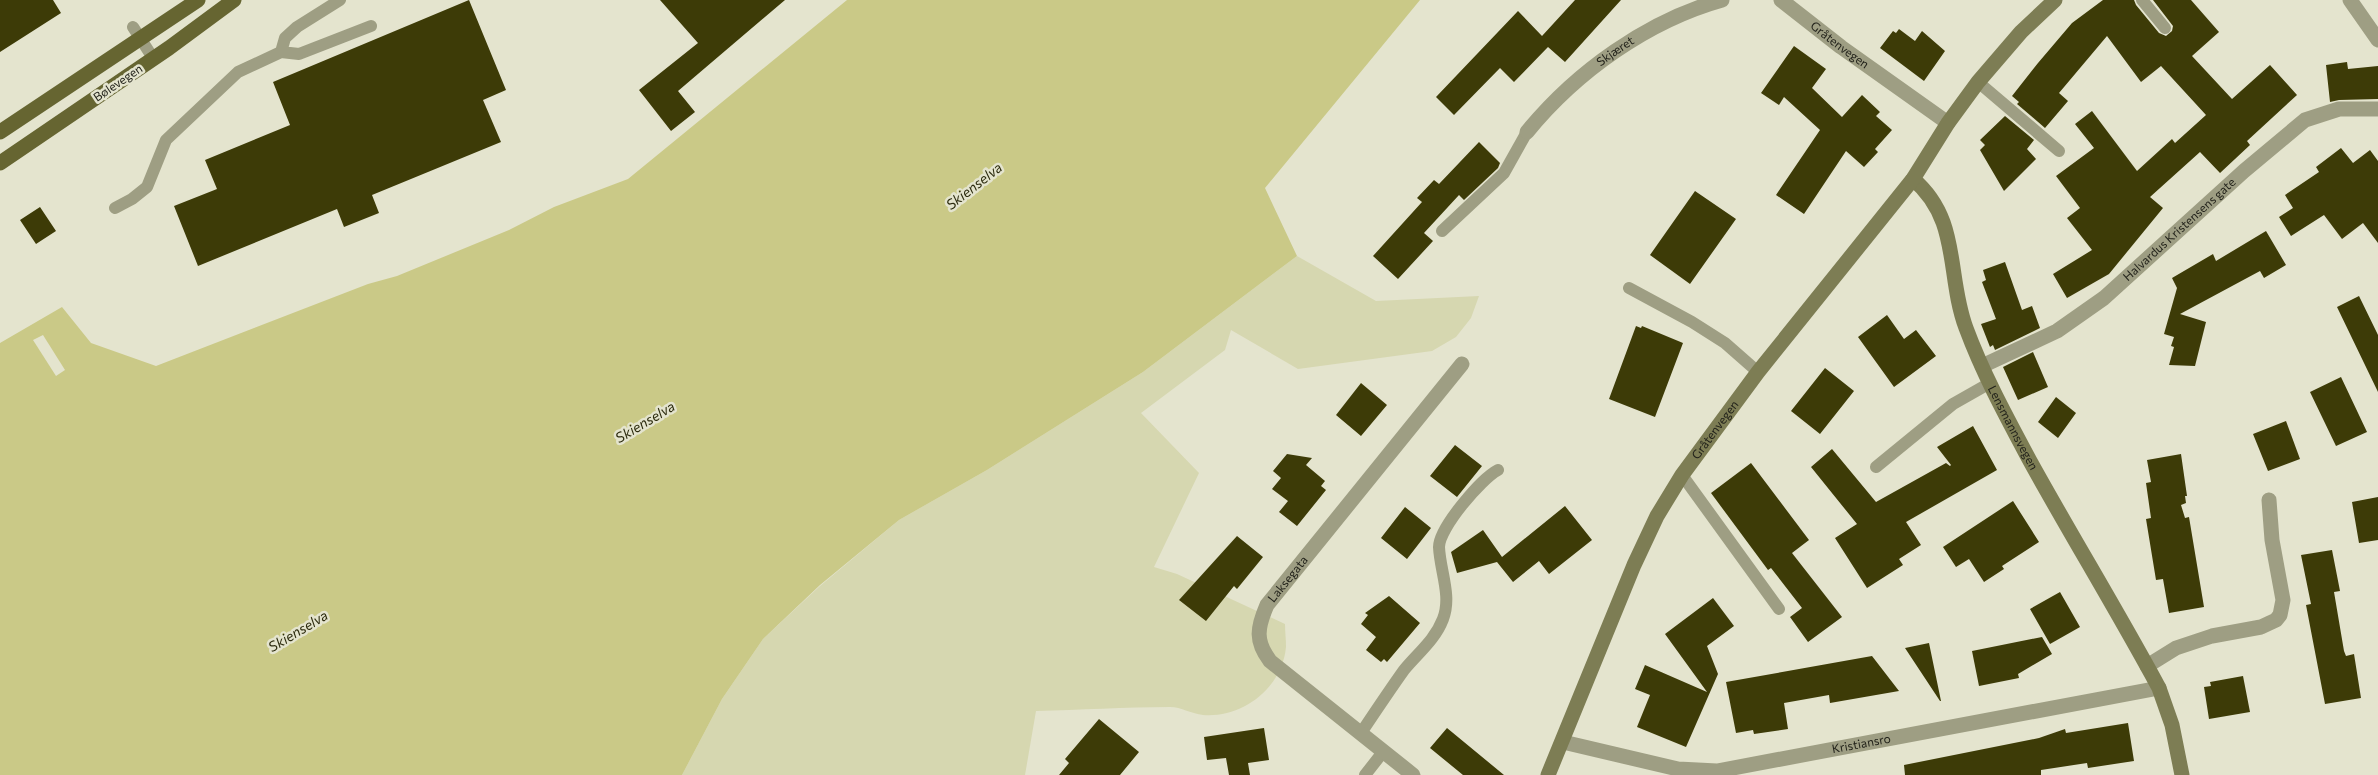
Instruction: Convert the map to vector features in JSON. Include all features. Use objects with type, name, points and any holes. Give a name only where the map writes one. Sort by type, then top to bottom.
[{"type":"main road","name":"Bølevegen","points":[[0,132],[137,33],[198,0]]},
{"type":"main road","name":"Bølevegen","points":[[0,163],[234,0]]},
{"type":"street","name":"Skjæret","points":[[1527,132],[1548,106],[1606,59],[1644,33],[1697,7],[1722,0]]},
{"type":"street","name":"Gråtenvegen","points":[[1781,0],[1842,47],[1948,123]]},
{"type":"street","name":"Gråtenvegen","points":[[1548,775],[1634,565],[1657,516],[1682,475],[1758,372],[1913,180],[1948,123],[1978,82],[2021,32],[2055,0]]},
{"type":"street","points":[[2350,0],[2378,40]]},
{"type":"street","name":"Halvardus Kristensens gate","points":[[1982,366],[2057,331],[2104,298],[2290,130],[2305,120],[2321,113],[2338,109],[2378,109]]},
{"type":"street","name":"Lensmannsvegen","points":[[1913,180],[1927,192],[1942,215],[1949,238],[1957,300],[1966,329],[1990,383],[2056,508],[2160,688],[2172,725],[2182,775]]},
{"type":"street","name":"Laksegata","points":[[1413,775],[1270,661],[1261,650],[1258,635],[1267,605],[1462,364]]},
{"type":"street","points":[[2147,666],[2176,648],[2212,636],[2261,627],[2276,620],[2280,615],[2283,600],[2272,540],[2269,500]]},
{"type":"street","name":"Kristiansro","points":[[1563,742],[1678,769],[1717,771],[2160,688]]},
{"type":"lane","points":[[280,52],[285,38],[340,0]]},
{"type":"lane","points":[[2142,0],[2165,28]]},
{"type":"lane","points":[[115,208],[132,199],[147,187],[166,140],[238,72],[280,52],[300,54],[371,26]]},
{"type":"lane","points":[[137,33],[153,58]]},
{"type":"lane","points":[[1978,82],[2059,151]]},
{"type":"lane","points":[[1442,231],[1504,173],[1527,132]]},
{"type":"lane","points":[[1629,288],[1692,322],[1725,343],[1758,372]]},
{"type":"lane","points":[[1876,467],[1953,404],[1990,383]]},
{"type":"lane","points":[[1361,733],[1405,669],[1434,637],[1444,617],[1446,593],[1439,544],[1446,527],[1476,490],[1498,470]]},
{"type":"lane","points":[[1682,475],[1779,609]]},
{"type":"lane","points":[[1365,775],[1383,752]]},
{"type":"green space","points":[[1297,256],[1376,301],[1479,296],[1471,318],[1456,337],[1432,351],[1298,369],[1231,330],[1225,350],[1141,413],[1199,473],[1154,567],[1177,574],[1285,624],[1286,647],[1283,662],[1269,687],[1258,698],[1246,706],[1218,715],[1203,715],[1170,707],[1036,711],[1025,775],[682,775],[722,699],[763,639],[820,586],[899,520],[987,470],[1143,372]]},
{"type":"water","name":"Skienselva","points":[[847,0],[1420,0],[1265,188],[1297,256],[1143,372],[987,470],[899,520],[820,585],[763,639],[722,699],[682,775],[0,775],[0,343],[62,307],[91,343],[156,366],[368,284],[397,276],[509,230],[554,207],[628,179]]},
{"type":"pier","points":[[43,335],[65,370],[56,376],[33,340]]},
{"type":"building","points":[[0,0],[53,0],[61,13],[0,52]]},
{"type":"building","points":[[469,0],[506,90],[483,100],[501,142],[372,195],[379,213],[344,227],[337,209],[198,266],[174,206],[217,189],[205,160],[290,125],[273,82]]},
{"type":"building","points":[[660,0],[785,0],[678,91],[695,112],[671,131],[639,90],[698,43]]},
{"type":"building","points":[[1575,0],[1621,0],[1565,62],[1548,47],[1514,82],[1500,68],[1454,115],[1436,97],[1518,11],[1542,36]]},
{"type":"building","points":[[2103,0],[2134,0],[2159,33],[2166,36],[2172,31],[2173,26],[2153,0],[2191,0],[2219,32],[2192,56],[2232,99],[2270,65],[2297,95],[2247,141],[2250,145],[2220,173],[2200,152],[2150,197],[2163,208],[2109,274],[2067,298],[2053,274],[2092,250],[2067,218],[2080,208],[2056,176],[2094,148],[2075,124],[2092,111],[2137,171],[2172,139],[2175,143],[2206,115],[2161,66],[2141,82],[2107,36],[2059,93],[2068,101],[2045,128],[2017,104],[2019,102],[2012,96],[2038,63],[2072,23]]},
{"type":"building","points":[[1899,29],[1915,41],[1922,31],[1945,51],[1924,81],[1880,48],[1893,31],[1896,33]]},
{"type":"building","points":[[1794,46],[1826,69],[1812,88],[1842,117],[1862,95],[1880,112],[1876,116],[1892,130],[1875,149],[1878,152],[1864,167],[1846,151],[1804,214],[1776,195],[1820,130],[1784,97],[1779,105],[1761,93]]},
{"type":"building","points":[[2347,62],[2348,69],[2378,66],[2378,99],[2330,102],[2326,65]]},
{"type":"building","points":[[2005,116],[2034,140],[2027,149],[2036,159],[2004,191],[1980,150],[1985,145],[1980,140]]},
{"type":"building","points":[[1479,142],[1500,163],[1498,168],[1464,200],[1459,195],[1424,233],[1433,241],[1398,279],[1373,256],[1422,202],[1417,198],[1434,180],[1439,184]]},
{"type":"building","points":[[2341,148],[2353,163],[2370,150],[2378,161],[2378,243],[2363,223],[2342,239],[2324,215],[2291,236],[2279,217],[2293,208],[2285,195],[2319,172],[2316,167]]},
{"type":"building","points":[[1695,191],[1736,219],[1690,284],[1650,255]]},
{"type":"building","points":[[40,207],[56,231],[36,244],[20,220]]},
{"type":"building","points":[[2266,231],[2286,265],[2264,278],[2260,271],[2180,314],[2206,322],[2195,366],[2169,365],[2174,347],[2171,346],[2174,337],[2164,334],[2177,288],[2172,278],[2213,254],[2216,261]]},
{"type":"building","points":[[2005,262],[2022,310],[2032,306],[2040,328],[1995,350],[1993,345],[1990,347],[1981,324],[1996,319],[1982,282],[1986,280],[1983,270]]},
{"type":"building","points":[[2359,296],[2378,335],[2378,392],[2337,307]]},
{"type":"building","points":[[1887,315],[1904,339],[1916,330],[1936,356],[1894,387],[1858,337]]},
{"type":"building","points":[[1636,326],[1641,328],[1642,326],[1683,343],[1655,417],[1609,399]]},
{"type":"building","points":[[2033,352],[2048,387],[2018,400],[2003,367]]},
{"type":"building","points":[[1825,368],[1854,391],[1820,434],[1791,411]]},
{"type":"building","points":[[2341,377],[2367,432],[2336,446],[2310,392]]},
{"type":"building","points":[[1361,383],[1387,405],[1361,436],[1336,415]]},
{"type":"building","points":[[2056,397],[2076,413],[2058,438],[2038,422]]},
{"type":"building","points":[[2286,421],[2300,459],[2268,471],[2253,434]]},
{"type":"building","points":[[1973,426],[1997,470],[1906,522],[1921,545],[1899,559],[1903,565],[1867,588],[1835,538],[1857,524],[1811,467],[1832,449],[1876,502],[1946,463],[1950,466],[1937,447]]},
{"type":"building","points":[[1455,445],[1482,466],[1457,497],[1430,476]]},
{"type":"building","points":[[1287,454],[1312,458],[1306,465],[1325,481],[1321,486],[1326,490],[1297,526],[1279,512],[1288,501],[1272,489],[1281,478],[1273,471]]},
{"type":"building","points":[[2181,454],[2187,496],[2185,496],[2186,503],[2181,505],[2185,518],[2189,517],[2204,607],[2169,613],[2163,579],[2156,580],[2146,519],[2151,518],[2146,483],[2151,482],[2147,460]]},
{"type":"building","points":[[1751,463],[1809,540],[1792,553],[1842,617],[1808,642],[1790,617],[1802,608],[1771,568],[1768,570],[1711,493]]},
{"type":"building","points":[[2378,497],[2378,540],[2359,543],[2352,502]]},
{"type":"building","points":[[2013,501],[2039,542],[2002,566],[2004,569],[1984,582],[1969,559],[1956,567],[1943,547]]},
{"type":"building","points":[[1565,506],[1592,540],[1549,574],[1539,561],[1513,582],[1497,562],[1457,573],[1451,552],[1483,530],[1502,557]]},
{"type":"building","points":[[1405,507],[1431,528],[1407,559],[1381,538]]},
{"type":"building","points":[[1237,536],[1263,557],[1237,589],[1234,586],[1206,621],[1179,600]]},
{"type":"building","points":[[2332,550],[2340,591],[2334,592],[2344,651],[2346,656],[2354,654],[2361,698],[2325,704],[2306,605],[2311,604],[2301,555]]},
{"type":"building","points":[[2060,592],[2080,627],[2050,644],[2030,609]]},
{"type":"building","points":[[1389,596],[1420,623],[1387,662],[1384,659],[1381,662],[1366,650],[1376,637],[1361,624],[1368,615],[1365,613]]},
{"type":"building","points":[[1713,598],[1734,626],[1707,646],[1718,674],[1686,747],[1637,727],[1650,695],[1635,689],[1645,665],[1707,692],[1665,634]]},
{"type":"building","points":[[2042,637],[2052,654],[2018,674],[2019,678],[1979,686],[1972,651]]},
{"type":"building","points":[[1929,643],[1941,701],[1905,648]]},
{"type":"building","points":[[1872,656],[1899,691],[1830,703],[1829,695],[1784,703],[1788,729],[1754,734],[1753,730],[1736,733],[1726,682]]},
{"type":"building","points":[[2243,676],[2250,712],[2209,719],[2204,687],[2211,686],[2210,682]]},
{"type":"building","points":[[1099,719],[1139,752],[1120,775],[1059,775],[1069,763],[1065,759]]},
{"type":"building","points":[[2128,723],[2134,761],[2088,768],[2087,763],[2041,770],[2041,775],[1905,775],[1904,765],[2039,738],[2065,729],[2066,733]]},
{"type":"building","points":[[1264,728],[1269,760],[1248,763],[1250,775],[1229,775],[1226,758],[1207,760],[1204,737]]},
{"type":"building","points":[[1447,728],[1504,775],[1463,775],[1430,748]]}]
